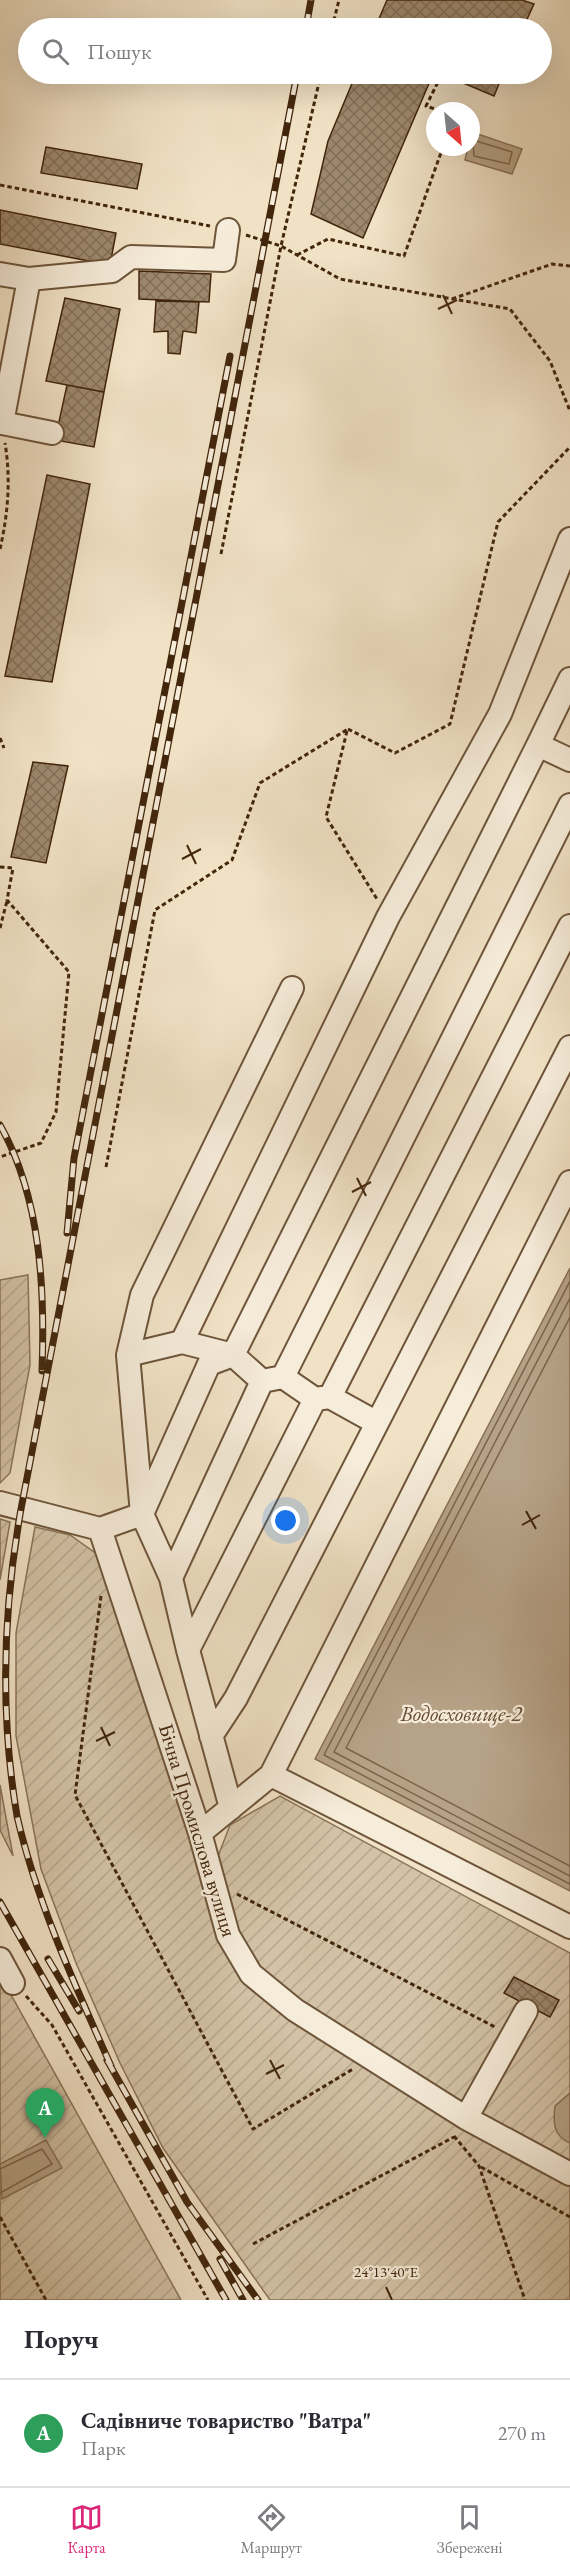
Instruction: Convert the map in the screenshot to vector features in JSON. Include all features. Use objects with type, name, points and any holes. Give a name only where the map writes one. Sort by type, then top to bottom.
[{"type":"lane","points":[[0,274],[29,279],[112,271],[131,257],[224,260],[228,230]]},
{"type":"lane","points":[[29,279],[1,423],[52,433]]},
{"type":"lane","points":[[182,1342],[388,917],[500,714],[570,539]]},
{"type":"lane","points":[[0,1503],[100,1529],[142,1514],[209,1364],[233,1356],[570,679]]},
{"type":"lane","points":[[538,745],[570,760]]},
{"type":"lane","points":[[171,1578],[570,805]]},
{"type":"lane","points":[[188,1650],[323,1398],[570,926]]},
{"type":"lane","points":[[231,1808],[171,1578],[142,1514],[128,1355],[142,1295],[292,988]]},
{"type":"lane","points":[[211,1736],[236,1698],[570,1047]]},
{"type":"lane","points":[[200,1833],[271,1775],[570,1182]]},
{"type":"lane","points":[[128,1355],[182,1342],[233,1356],[273,1379],[323,1398],[377,1423]]},
{"type":"lane","name":"Бічна Промислова вулиця","points":[[100,1529],[200,1833],[228,1935],[251,1974],[295,2010],[466,2118],[570,2174]]},
{"type":"lane","points":[[271,1775],[570,1928]]},
{"type":"lane","points":[[0,1959],[13,1983]]},
{"type":"lane","points":[[466,2118],[526,2011]]},
{"type":"path","points":[[334,18],[339,0]]},
{"type":"path","points":[[221,554],[281,246],[319,84]]},
{"type":"path","points":[[428,102],[437,84]]},
{"type":"path","points":[[297,255],[328,239],[404,256],[440,156]]},
{"type":"path","points":[[0,185],[228,230],[281,246],[339,279],[510,309],[550,361],[570,411]]},
{"type":"path","points":[[451,300],[552,264],[570,266]]},
{"type":"path","points":[[0,549],[7,516],[9,465],[1,423]]},
{"type":"path","points":[[348,729],[395,753],[450,724],[498,522],[570,447]]},
{"type":"path","points":[[348,729],[326,816],[388,917]]},
{"type":"path","points":[[106,1167],[155,910],[232,860],[261,783],[348,729]]},
{"type":"path","points":[[0,738],[4,748]]},
{"type":"path","points":[[0,867],[13,867],[0,928]]},
{"type":"path","points":[[0,1157],[41,1143],[56,1112],[69,972],[7,900]]},
{"type":"path","points":[[102,1587],[75,1795],[253,2129],[371,2057]]},
{"type":"path","points":[[215,1883],[513,2036]]},
{"type":"path","points":[[13,1983],[52,2025],[208,2300]]},
{"type":"path","points":[[253,2244],[454,2137],[466,2118]]},
{"type":"path","points":[[454,2137],[479,2166],[570,2217]]},
{"type":"path","points":[[479,2166],[525,2300]]},
{"type":"path","points":[[0,2217],[46,2300]]},
{"type":"shaded area","points":[[28,1275],[30,1365],[10,1473],[0,1483],[0,1280]]},
{"type":"shaded area","points":[[0,1519],[10,1522],[0,1580]]},
{"type":"shaded area","points":[[35,1527],[70,1535],[108,1562],[207,1885],[230,1825],[280,1796],[570,1953],[570,2300],[270,2300],[163,2148],[120,2063],[76,1963],[41,1869],[16,1736],[16,1633]]},
{"type":"shaded area","points":[[0,1785],[13,1856],[0,1830]]},
{"type":"shaded area","points":[[0,1975],[181,2300],[0,2300]]},
{"type":"water","points":[[480,135],[522,149],[512,174],[465,160],[466,156],[480,156]]},
{"type":"water","name":"Водосховище-2","points":[[570,1268],[570,1891],[315,1759]]},
{"type":"water","points":[[570,2093],[570,2143],[560,2137],[555,2128],[554,2118],[555,2106]]},
{"type":"water","points":[[46,2140],[62,2168],[2,2199],[0,2164]]},
{"type":"building","points":[[387,0],[522,0],[534,4],[528,18],[379,18]]},
{"type":"building","points":[[352,84],[429,84],[363,238],[311,214],[328,141]]},
{"type":"building","points":[[466,84],[499,84],[494,96]]},
{"type":"building","points":[[46,147],[142,164],[137,189],[41,173]]},
{"type":"building","points":[[0,210],[116,233],[110,265],[0,244]]},
{"type":"building","points":[[139,271],[211,274],[209,302],[139,299]]},
{"type":"building","points":[[65,298],[120,309],[104,392],[46,381]]},
{"type":"building","points":[[156,301],[199,302],[196,333],[183,331],[180,354],[168,353],[168,331],[154,332]]},
{"type":"building","points":[[67,385],[104,392],[94,447],[55,440]]},
{"type":"building","points":[[47,475],[90,484],[52,682],[5,676]]},
{"type":"building","points":[[33,762],[68,766],[46,863],[11,857]]},
{"type":"building","points":[[514,1977],[559,2000],[550,2017],[504,1993]]},
{"type":"railway","points":[[308,18],[311,0]]},
{"type":"railway","points":[[111,2066],[46,1912],[17,1816],[6,1701],[10,1585],[21,1509],[295,84]]},
{"type":"railway","points":[[67,1233],[74,1158],[230,356]]},
{"type":"railway","points":[[0,1125],[14,1153],[24,1183],[38,1245],[41,1276],[42,1371]]},
{"type":"railway","points":[[0,1902],[226,2300]]},
{"type":"railway","points":[[48,1959],[79,2011]]},
{"type":"railway","points":[[107,2060],[187,2202],[258,2300]]},
{"type":"railway","points":[[220,2259],[243,2300]]},
{"type":"place","name":"Садівниче товариство \"Ватра\"","points":[[45,2138]]}]
